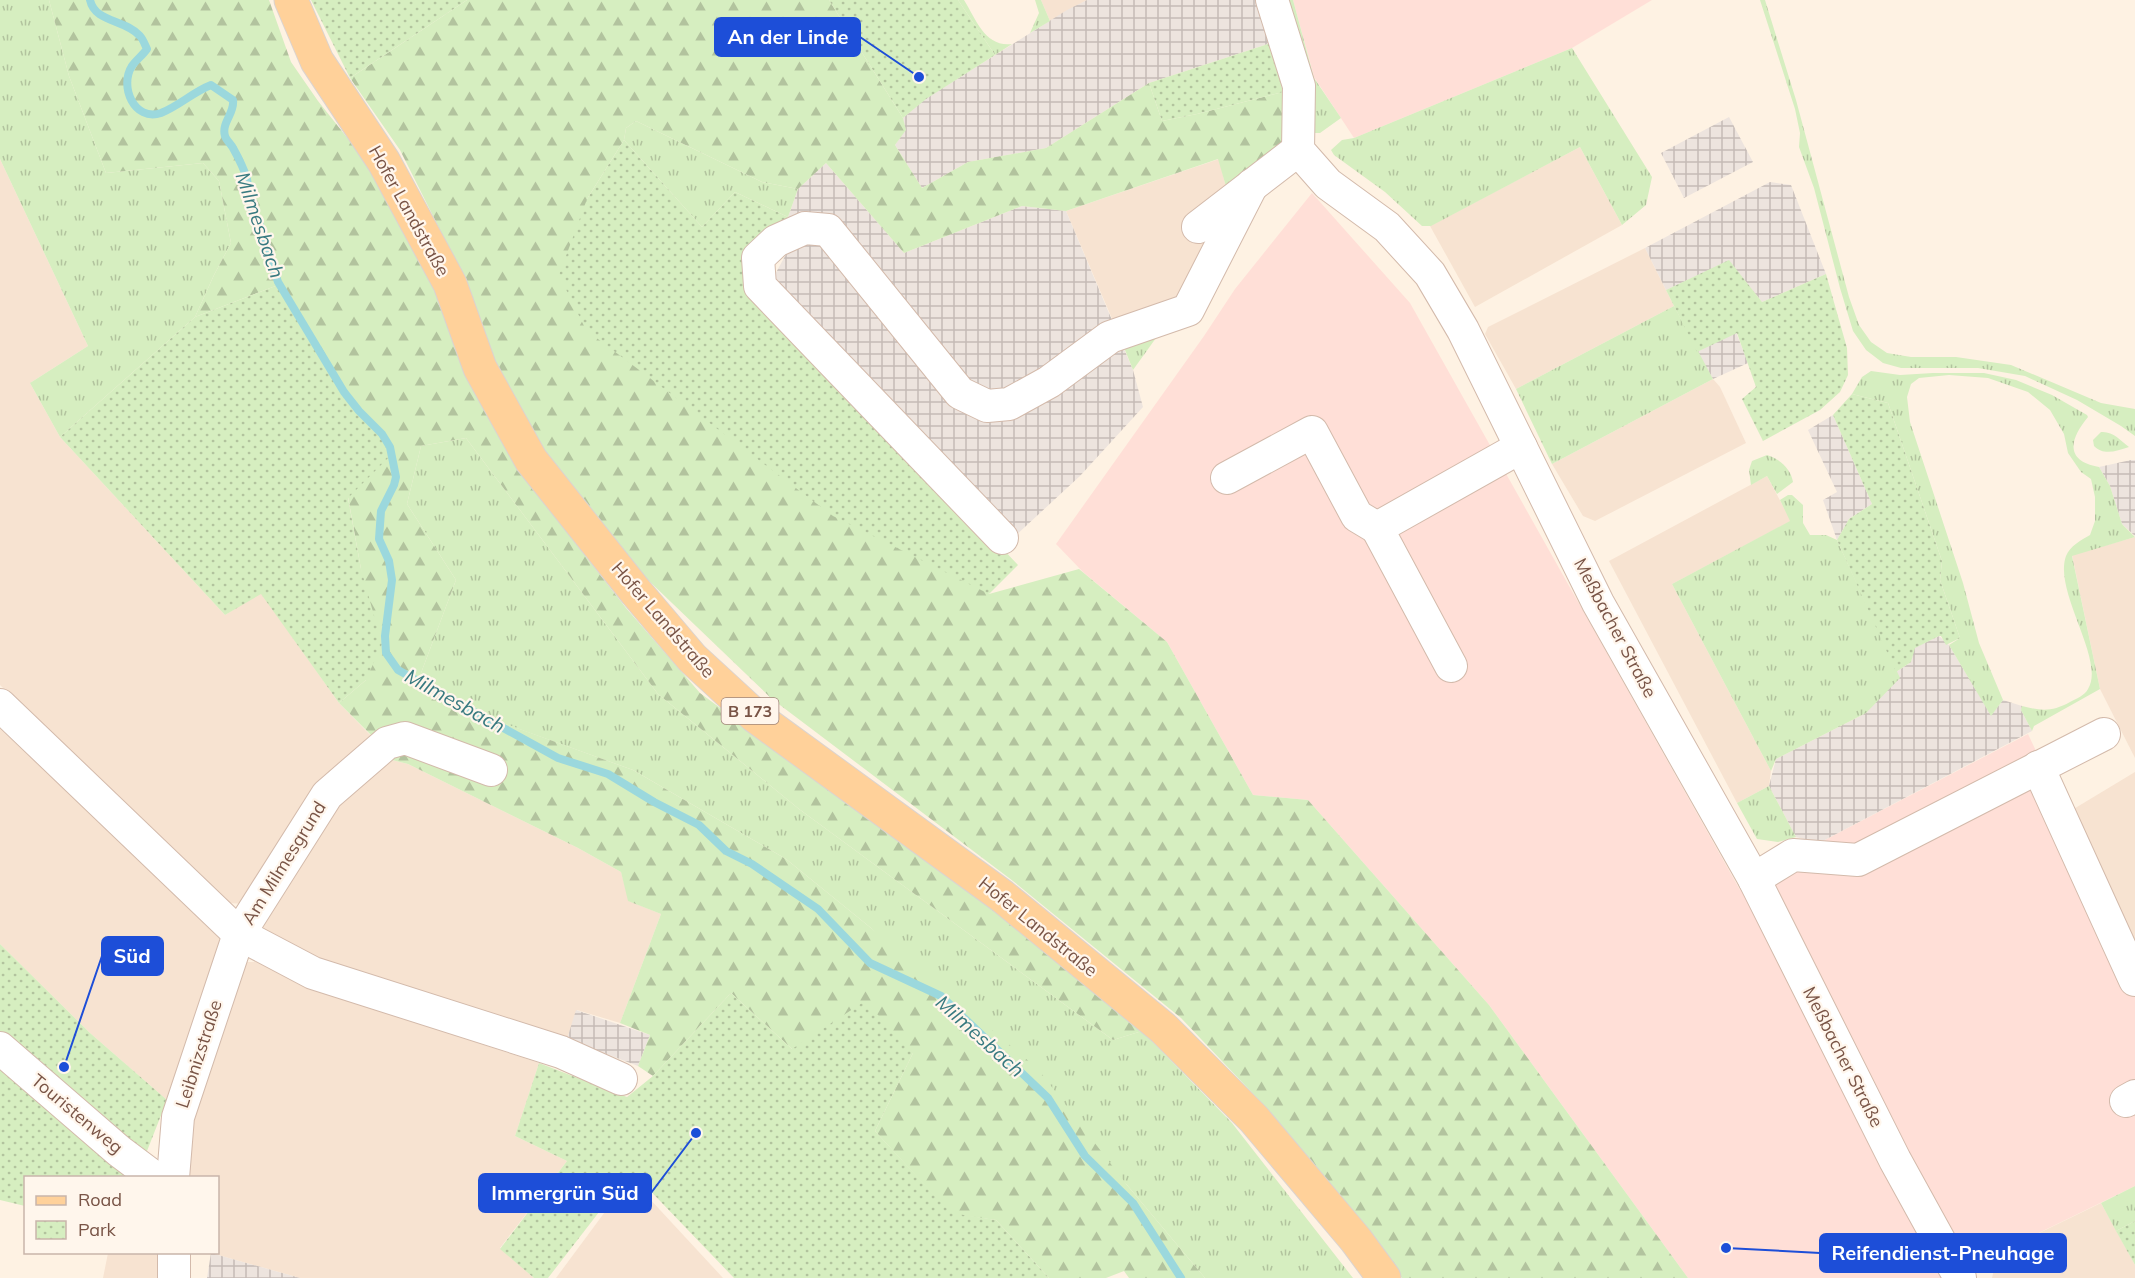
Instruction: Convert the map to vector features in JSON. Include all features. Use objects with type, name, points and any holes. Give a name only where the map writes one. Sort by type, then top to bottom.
[{"type":"main road","name":"Hofer Landstraße","points":[[291,0],[317,61],[384,162],[450,284],[480,368],[531,460],[636,592],[692,658],[755,716],[1002,896],[1163,1028],[1254,1119],[1356,1240],[1383,1278]]},
{"type":"street","points":[[1198,227],[1298,150],[1299,86],[1272,0]]},
{"type":"street","name":"Meßbacher Straße","points":[[1298,150],[1328,184],[1388,227],[1430,274],[1463,330],[1598,603],[1754,879],[1895,1160],[1960,1278]]},
{"type":"street","points":[[1002,538],[760,286],[758,258],[776,241],[805,228],[828,230],[960,393],[987,406],[1009,404],[1049,382],[1110,337],[1188,310],[1252,185]]},
{"type":"street","points":[[1227,478],[1312,432],[1357,516],[1377,528],[1451,666]]},
{"type":"street","points":[[1377,528],[1521,447]]},
{"type":"street","name":"Am Milmesgrund","points":[[0,705],[239,934],[327,795],[387,743],[405,738],[491,770]]},
{"type":"street","points":[[1754,879],[1793,855],[1858,860],[2104,734]]},
{"type":"street","points":[[2038,767],[2135,980]]},
{"type":"street","points":[[239,934],[313,973],[561,1052],[621,1079]]},
{"type":"street","name":"Leibnizstraße","points":[[173,1176],[178,1117],[239,934]]},
{"type":"street","name":"Touristenweg","points":[[0,1048],[111,1144],[152,1176]]},
{"type":"street","points":[[174,1254],[174,1278]]},
{"type":"shaded area","points":[[1041,0],[1087,0],[1050,21]]},
{"type":"shaded area","points":[[1087,0],[1263,0],[1271,43],[1149,83],[1046,148],[968,162],[922,188],[895,145],[905,130],[903,118],[925,99],[1067,10]]},
{"type":"shaded area","points":[[1293,0],[1652,0],[1572,48],[1354,138],[1314,77]]},
{"type":"shaded area","points":[[1729,117],[1753,162],[1684,198],[1661,153]]},
{"type":"shaded area","points":[[1580,147],[1622,225],[1475,307],[1430,226]]},
{"type":"shaded area","points":[[0,159],[88,346],[30,383],[60,437],[225,615],[261,593],[339,703],[377,742],[246,904],[228,903],[0,685]]},
{"type":"shaded area","points":[[1219,159],[1231,207],[1170,309],[1116,328],[1066,211]]},
{"type":"shaded area","points":[[826,163],[904,253],[1022,206],[1066,211],[1133,370],[1143,407],[1080,476],[1014,537],[773,278],[790,247],[788,217],[798,189]]},
{"type":"shaded area","points":[[1770,182],[1791,185],[1826,274],[1762,302],[1729,261],[1666,290],[1645,248]]},
{"type":"shaded area","points":[[1312,193],[1410,303],[1740,890],[1819,843],[2028,734],[2135,961],[2135,1186],[1946,1278],[1688,1278],[1489,1005],[1308,800],[1253,795],[1167,642],[1083,572],[1056,544],[1235,289]]},
{"type":"shaded area","points":[[1645,248],[1674,306],[1516,389],[1485,334],[1488,327]]},
{"type":"shaded area","points":[[1736,332],[1748,363],[1713,379],[1697,352]]},
{"type":"shaded area","points":[[1713,379],[1720,387],[1746,443],[1595,521],[1583,516],[1552,464]]},
{"type":"shaded area","points":[[1833,415],[1872,504],[1849,519],[1837,540],[1823,500],[1837,492],[1808,430]]},
{"type":"shaded area","points":[[2135,460],[2135,536],[2122,524],[2110,486],[2099,467]]},
{"type":"shaded area","points":[[1767,476],[1791,521],[1672,584],[1771,771],[1769,786],[1737,803],[1609,561]]},
{"type":"shaded area","points":[[2135,537],[2135,758],[2100,689],[2072,555]]},
{"type":"shaded area","points":[[1939,636],[1949,645],[1991,715],[2003,700],[2022,706],[2021,710],[2032,731],[1819,843],[1796,837],[1769,786],[1776,759],[1866,713],[1896,672],[1911,662],[1914,648]]},
{"type":"shaded area","points":[[0,726],[219,938],[220,950],[167,1100],[90,1033],[0,944]]},
{"type":"shaded area","points":[[380,757],[408,764],[578,848],[621,872],[629,901],[661,914],[620,1023],[577,1010],[567,1039],[316,957],[253,924],[349,780]]},
{"type":"shaded area","points":[[2135,772],[2135,940],[2072,810]]},
{"type":"shaded area","points":[[246,962],[263,962],[339,997],[539,1063],[515,1136],[567,1161],[500,1248],[534,1278],[300,1278],[215,1254],[219,1254],[219,1176],[188,1176],[183,1146],[238,972]]},
{"type":"shaded area","points":[[576,1010],[650,1035],[638,1066],[567,1039]]},
{"type":"shaded area","points":[[635,1183],[723,1278],[556,1278],[616,1197]]},
{"type":"shaded area","points":[[2101,1203],[2135,1265],[2135,1278],[1992,1278],[1998,1253]]},
{"type":"shaded area","points":[[108,1254],[161,1254],[158,1278],[103,1278]]},
{"type":"shaded area","points":[[211,1254],[215,1254],[300,1278],[207,1278]]},
{"type":"green space","points":[[0,0],[49,0],[69,76],[106,173],[203,163],[219,181],[231,243],[195,317],[60,437],[30,383],[88,346],[0,159]]},
{"type":"green space","points":[[49,0],[269,0],[291,62],[318,101],[372,169],[435,286],[469,376],[516,467],[626,608],[700,693],[991,908],[1142,1031],[1113,1040],[799,809],[658,694],[466,438],[421,446],[407,504],[456,580],[418,681],[467,710],[633,770],[786,859],[1038,1069],[1127,1185],[1205,1278],[1129,1278],[1124,1271],[1106,1278],[1049,1278],[996,1220],[951,1214],[875,1131],[913,1053],[792,1049],[731,993],[653,1076],[638,1066],[650,1035],[620,1023],[661,914],[628,901],[621,872],[578,848],[408,764],[380,757],[377,741],[339,703],[366,680],[361,569],[348,497],[389,456],[381,436],[361,416],[344,393],[278,285],[195,317],[231,243],[219,181],[203,163],[106,173],[69,76]]},
{"type":"green space","points":[[311,0],[467,0],[350,78]]},
{"type":"green space","points":[[467,0],[829,0],[903,118],[906,130],[895,145],[922,188],[968,162],[1046,148],[1149,83],[1162,121],[1283,92],[1294,119],[1288,143],[1227,190],[1218,159],[1066,211],[1022,206],[904,253],[826,163],[798,189],[762,182],[636,121],[626,128],[624,140],[587,199],[989,594],[1079,569],[1167,642],[1253,795],[1308,800],[1489,1005],[1688,1278],[1402,1278],[1261,1102],[1181,1018],[1013,881],[772,699],[648,580],[545,456],[493,362],[463,276],[400,150],[350,78]]},
{"type":"green space","points":[[829,0],[958,0],[995,55],[926,99],[903,118]]},
{"type":"green space","points":[[958,0],[964,0],[988,37],[1003,44],[1012,44],[995,55]]},
{"type":"green space","points":[[1035,0],[1041,0],[1050,21],[1030,33],[1039,13]]},
{"type":"green space","points":[[1286,0],[1293,0],[1314,78],[1341,118],[1320,133],[1313,133]]},
{"type":"green space","points":[[1760,0],[1765,0],[1796,100],[1849,297],[1859,325],[1871,342],[1887,353],[1911,357],[1956,357],[2011,365],[2101,403],[2135,409],[2135,436],[2077,400],[2025,376],[1978,368],[1901,368],[1883,363],[1866,350],[1853,331],[1814,188],[1799,147],[1800,133],[1795,109]]},
{"type":"green space","points":[[1271,43],[1283,92],[1162,121],[1149,83]]},
{"type":"green space","points":[[1572,48],[1652,177],[1646,205],[1622,225],[1580,147],[1431,226],[1422,226],[1385,192],[1334,155],[1331,150],[1342,140],[1354,138]]},
{"type":"green space","points":[[636,121],[762,182],[798,189],[788,217],[735,192],[702,227],[624,140],[626,128]]},
{"type":"green space","points":[[624,140],[702,227],[735,192],[788,217],[753,250],[750,282],[1018,565],[989,594],[833,516],[586,330],[559,275],[587,199]]},
{"type":"green space","points":[[1729,260],[1762,302],[1826,274],[1847,348],[1848,375],[1840,392],[1820,410],[1763,441],[1742,399],[1756,387],[1737,333],[1697,352],[1666,290]]},
{"type":"green space","points":[[278,285],[343,393],[381,436],[390,456],[348,498],[361,569],[382,644],[366,680],[339,703],[261,594],[225,615],[60,437],[195,317]]},
{"type":"green space","points":[[1674,306],[1713,379],[1552,464],[1516,389]]},
{"type":"green space","points":[[1161,331],[1133,370],[1121,340]]},
{"type":"green space","points":[[1871,371],[1900,375],[1984,373],[2016,380],[2052,395],[2088,417],[2074,441],[2076,455],[2080,460],[2099,467],[2110,486],[2122,524],[2135,537],[2072,556],[2100,689],[2034,726],[2032,731],[2021,710],[2022,706],[2046,710],[2058,708],[2085,693],[2092,676],[2086,644],[2066,588],[2064,571],[2068,552],[2090,535],[2095,521],[2095,497],[2091,479],[2081,472],[2068,453],[2064,434],[2050,410],[2028,392],[1988,378],[1949,375],[1919,378],[1911,384],[1907,397],[1910,422],[1963,583],[1979,643],[2003,700],[1991,716],[1949,645],[1960,638],[1940,580],[1942,561],[1888,403],[1852,394],[1862,377]]},
{"type":"green space","points":[[1852,394],[1888,403],[1942,561],[1940,580],[1960,638],[1946,645],[1939,636],[1915,648],[1911,662],[1896,672],[1837,540],[1849,519],[1872,504],[1833,415]]},
{"type":"green space","points":[[2101,432],[2113,434],[2129,447],[2110,452],[2098,449],[2094,446],[2093,440]]},
{"type":"green space","points":[[466,438],[658,694],[799,809],[1113,1040],[1142,1031],[1232,1123],[1353,1278],[1205,1278],[1127,1185],[871,928],[786,859],[633,770],[466,710],[418,681],[456,580],[407,504],[421,446]]},
{"type":"green space","points":[[1767,455],[1784,465],[1792,477],[1793,482],[1777,494],[1767,476],[1751,485],[1749,470],[1752,461]]},
{"type":"green space","points":[[1792,495],[1803,505],[1803,523],[1810,535],[1826,535],[1837,540],[1900,678],[1866,713],[1776,759],[1771,771],[1672,584],[1790,521],[1780,500]]},
{"type":"green space","points":[[1769,786],[1796,837],[1778,842],[1757,839],[1737,803]]},
{"type":"green space","points":[[0,944],[90,1033],[167,1100],[138,1174],[141,1176],[24,1176],[24,1206],[0,1200]]},
{"type":"green space","points":[[731,993],[792,1049],[865,1001],[913,1053],[875,1131],[951,1213],[996,1220],[1049,1278],[734,1278],[637,1177],[613,1194],[548,1278],[534,1278],[500,1249],[567,1161],[515,1136],[539,1063],[627,1097],[653,1076]]},
{"type":"green space","points":[[2135,1186],[2135,1221],[2116,1231],[2101,1203]]},
{"type":"green space","points":[[2135,1221],[2135,1265],[2116,1231]]},
{"type":"waterway","name":"Milmesbach","points":[[90,0],[98,13],[127,26],[144,42],[147,49],[132,66],[127,83],[132,100],[143,112],[161,113],[211,85],[233,100],[224,131],[225,136],[246,175],[250,204],[258,219],[278,282],[344,392],[382,434],[390,447],[396,477],[381,511],[379,539],[389,561],[392,580],[385,636],[386,653],[398,670],[558,758],[608,774],[654,802],[699,825],[726,851],[752,864],[818,909],[870,963],[941,996],[1048,1098],[1085,1156],[1133,1203],[1181,1278]]},
{"type":"place","name":"An der Linde","points":[[919,77]]},
{"type":"place","name":"Süd","points":[[64,1067]]},
{"type":"place","name":"Immergrün Süd","points":[[696,1133]]},
{"type":"place","name":"Reifendienst-Pneuhage","points":[[1726,1248]]}]
